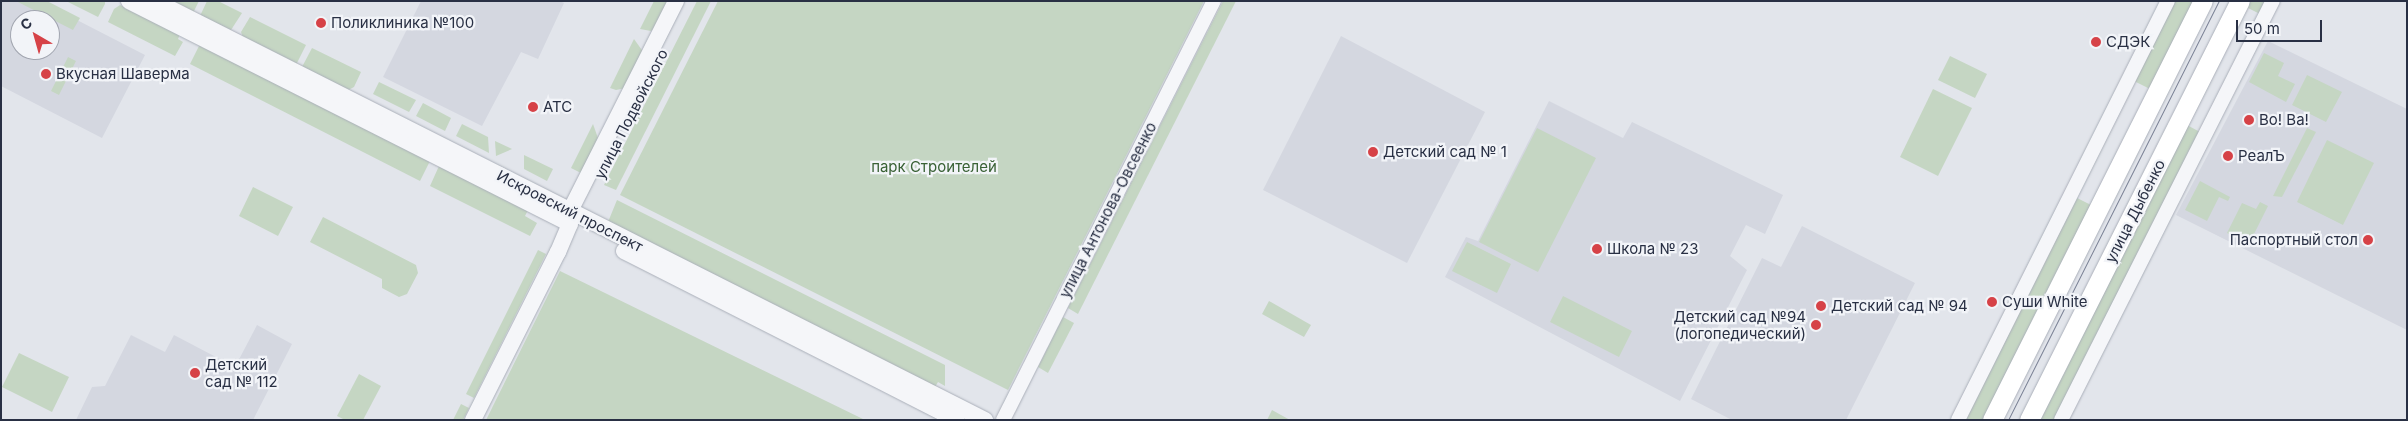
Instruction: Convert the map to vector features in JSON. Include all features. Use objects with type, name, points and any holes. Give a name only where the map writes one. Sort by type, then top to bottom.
[{"type":"main road","points":[[1992,420],[2203,1]]},
{"type":"main road","name":"улица Дыбенко","points":[[2029,420],[2240,1]]},
{"type":"street","name":"Искровский проспект","points":[[129,1],[985,420]]},
{"type":"street","name":"Искровский проспект","points":[[155,1],[573,217],[957,420]]},
{"type":"street","name":"улица Подвойского","points":[[473,420],[676,1]]},
{"type":"street","name":"улица Подвойского","points":[[573,217],[689,1]]},
{"type":"street","name":"улица Антонова-Овсеенко","points":[[1003,420],[1214,1]]},
{"type":"street","points":[[1958,420],[2168,1]]},
{"type":"street","points":[[2061,420],[2273,1]]},
{"type":"shaded area","points":[[1,1],[40,1],[58,10],[10,10],[10,60],[60,60],[60,11],[145,55],[102,138],[1,86]]},
{"type":"shaded area","points":[[421,1],[560,1],[564,3],[538,59],[521,52],[482,126],[383,77]]},
{"type":"shaded area","name":"Детский сад № 1","points":[[1341,36],[1485,112],[1407,263],[1263,190]]},
{"type":"shaded area","points":[[2268,41],[2407,109],[2407,330],[2176,215]]},
{"type":"shaded area","name":"Школа № 23","points":[[1549,101],[1623,138],[1632,122],[1783,195],[1765,234],[1746,225],[1730,256],[1747,270],[1680,401],[1445,277],[1466,237],[1478,241]]},
{"type":"shaded area","name":"Детский сад № 94","points":[[1802,226],[1915,283],[1846,420],[1732,420],[1691,399],[1762,258],[1781,267]]},
{"type":"shaded area","name":"Детский сад № 112","points":[[257,325],[292,344],[253,420],[76,420],[92,387],[105,386],[131,335],[165,352],[174,335],[235,367]]},
{"type":"green space","points":[[16,1],[47,1],[80,18],[73,30],[60,23],[60,10],[34,10]]},
{"type":"green space","points":[[66,1],[105,1],[105,4],[98,17]]},
{"type":"green space","points":[[171,1],[199,1],[193,13]]},
{"type":"green space","points":[[207,1],[218,1],[242,13],[231,30],[200,16]]},
{"type":"green space","points":[[654,1],[669,1],[655,28],[651,31],[640,29]]},
{"type":"green space","points":[[697,1],[711,1],[616,190],[604,185]]},
{"type":"green space","name":"парк Строителей","points":[[718,1],[1204,1],[1008,390],[620,195]]},
{"type":"green space","points":[[1223,1],[1236,1],[1078,314],[1068,308]]},
{"type":"green space","points":[[2175,1],[2195,1],[2150,89],[2134,81]]},
{"type":"green space","points":[[2250,1],[2266,1],[2260,14],[2248,8]]},
{"type":"green space","points":[[120,5],[180,34],[178,39],[183,42],[175,56],[108,22],[114,9]]},
{"type":"green space","points":[[250,17],[306,45],[296,65],[243,37],[241,32]]},
{"type":"green space","points":[[634,39],[644,53],[626,88],[616,90],[610,88]]},
{"type":"green space","points":[[200,44],[430,161],[420,181],[190,64]]},
{"type":"green space","points":[[312,48],[361,72],[354,87],[348,90],[302,67]]},
{"type":"green space","points":[[2264,53],[2284,63],[2278,76],[2295,84],[2286,102],[2249,82]]},
{"type":"green space","points":[[1950,56],[1987,74],[1975,98],[1938,80]]},
{"type":"green space","points":[[68,57],[76,61],[59,95],[51,91]]},
{"type":"green space","points":[[2307,75],[2342,92],[2326,122],[2292,105]]},
{"type":"green space","points":[[379,82],[416,100],[409,112],[373,94]]},
{"type":"green space","points":[[1933,89],[1972,108],[1938,176],[1900,157]]},
{"type":"green space","points":[[423,103],[451,118],[445,131],[416,116]]},
{"type":"green space","points":[[462,124],[488,137],[489,153],[456,136]]},
{"type":"green space","points":[[593,124],[599,141],[583,174],[571,168]]},
{"type":"green space","points":[[2185,124],[2200,132],[2054,420],[2035,420]]},
{"type":"green space","points":[[1537,128],[1596,158],[1538,272],[1479,242]]},
{"type":"green space","points":[[2307,128],[2316,132],[2282,197],[2273,196]]},
{"type":"green space","points":[[2327,140],[2374,163],[2343,225],[2297,202]]},
{"type":"green space","points":[[495,141],[512,149],[496,156]]},
{"type":"green space","points":[[524,155],[553,169],[547,181],[524,169]]},
{"type":"green space","points":[[439,166],[528,210],[525,216],[537,223],[530,236],[430,186]]},
{"type":"green space","points":[[2200,181],[2230,197],[2228,201],[2219,197],[2207,221],[2185,210]]},
{"type":"green space","points":[[253,187],[293,207],[278,236],[239,216]]},
{"type":"green space","points":[[2077,198],[2091,205],[1985,420],[1965,420]]},
{"type":"green space","points":[[617,200],[945,365],[945,386],[938,382],[935,387],[608,222]]},
{"type":"green space","points":[[2260,202],[2268,206],[2249,244],[2227,233],[2242,203],[2256,209]]},
{"type":"green space","points":[[323,217],[416,265],[418,273],[407,294],[399,297],[382,288],[382,279],[310,242]]},
{"type":"green space","points":[[1467,242],[1511,264],[1497,293],[1452,271]]},
{"type":"green space","points":[[538,250],[546,254],[474,398],[466,394]]},
{"type":"green space","points":[[560,271],[865,420],[486,420]]},
{"type":"green space","points":[[1563,296],[1632,331],[1619,357],[1550,322]]},
{"type":"green space","points":[[1269,301],[1311,325],[1304,337],[1262,314]]},
{"type":"green space","points":[[1063,317],[1074,323],[1048,373],[1038,367]]},
{"type":"green space","points":[[19,353],[69,377],[52,412],[2,387]]},
{"type":"green space","points":[[359,374],[381,386],[363,420],[345,420],[337,416]]},
{"type":"green space","points":[[461,404],[469,408],[463,420],[453,420]]},
{"type":"green space","points":[[1272,410],[1290,420],[1267,420]]},
{"type":"tram line","points":[[2008,420],[2219,1]]},
{"type":"place","name":"Поликлиника №100","points":[[321,23]]},
{"type":"place","name":"СДЭК","points":[[2096,42]]},
{"type":"place","name":"Вкусная Шаверма","points":[[46,74]]},
{"type":"place","name":"АТС","points":[[533,107]]},
{"type":"place","name":"Во! Ва!","points":[[2249,120]]},
{"type":"place","name":"Детский сад № 1","points":[[1373,152]]},
{"type":"place","name":"РеалЪ","points":[[2228,156]]},
{"type":"place","name":"Паспортный стол","points":[[2368,240]]},
{"type":"place","name":"Школа № 23","points":[[1597,249]]},
{"type":"place","name":"Суши White","points":[[1992,302]]},
{"type":"place","name":"Детский сад № 94","points":[[1821,306]]},
{"type":"place","name":"Детский сад №94 (логопедический)","points":[[1816,325]]},
{"type":"place","name":"Детский сад № 112","points":[[195,373]]}]
